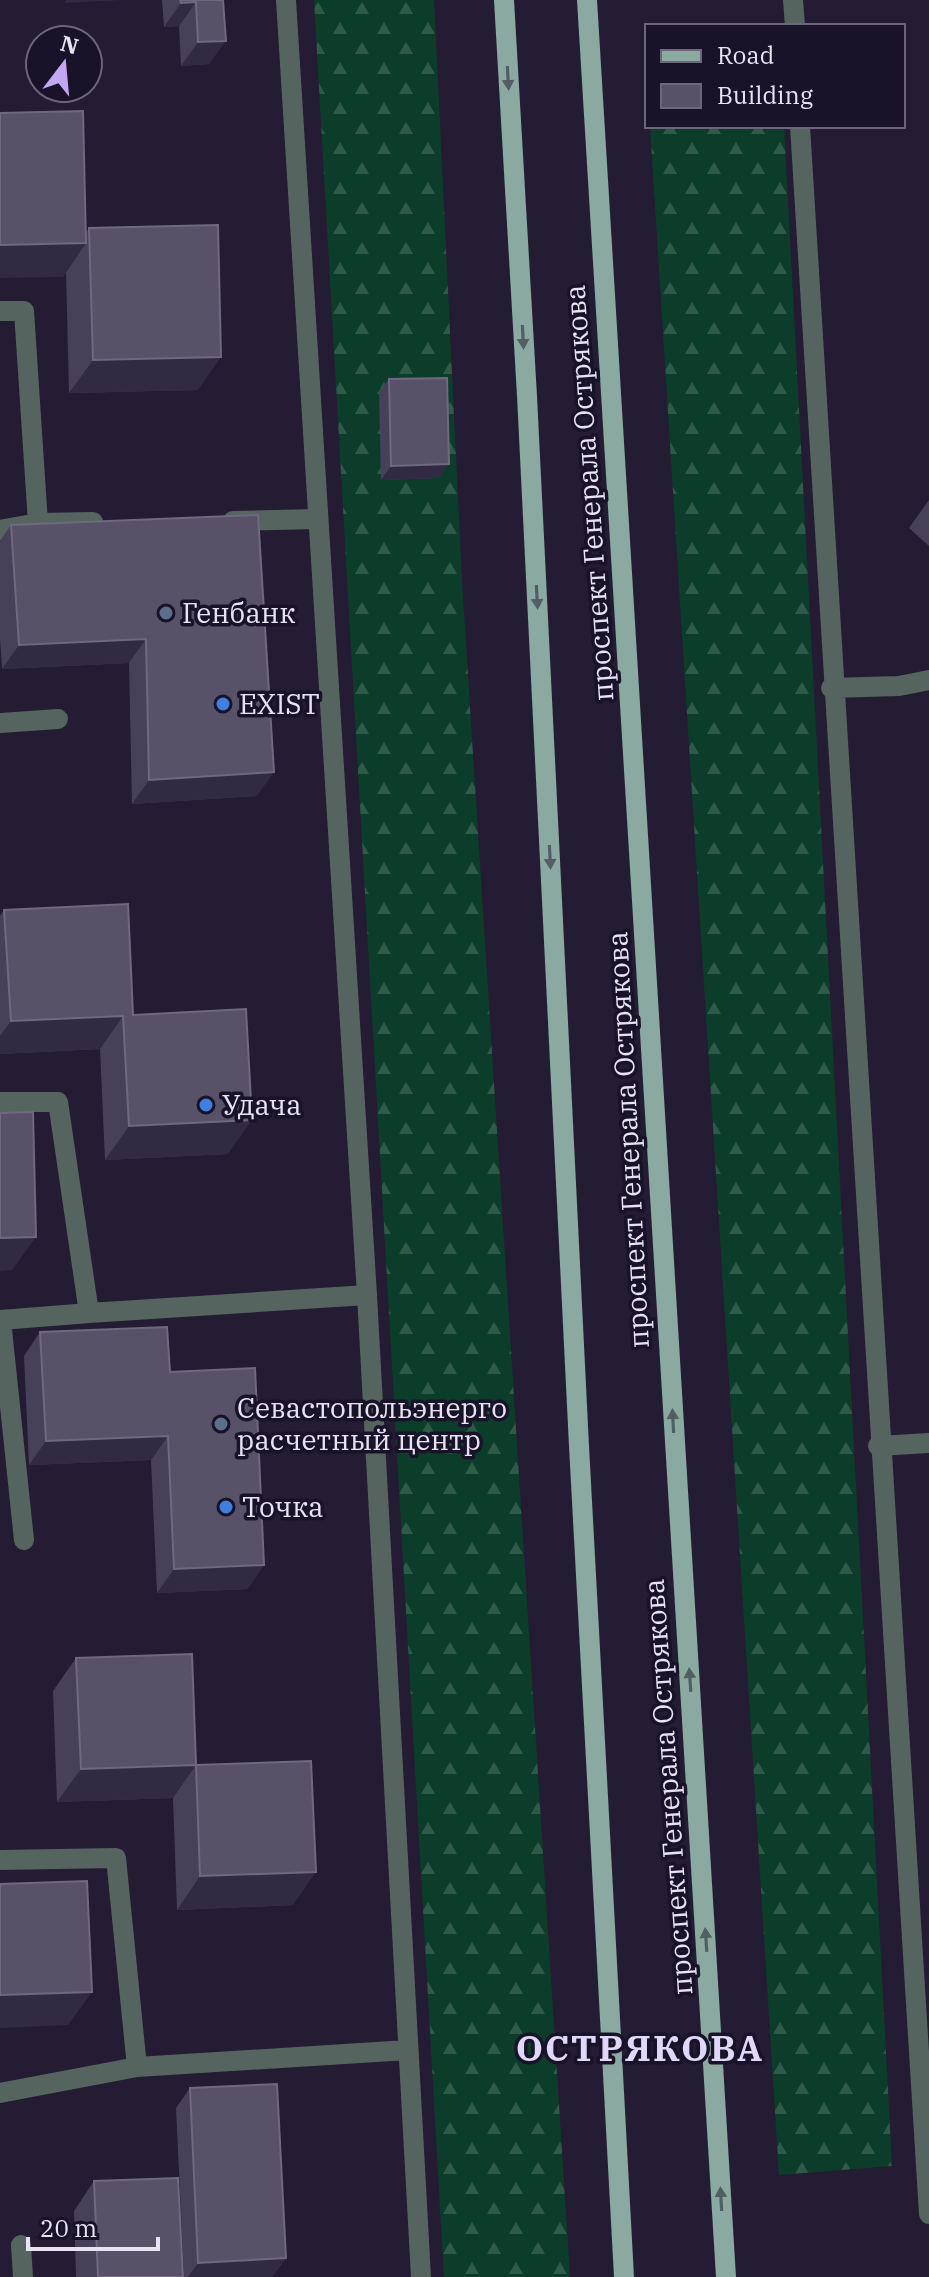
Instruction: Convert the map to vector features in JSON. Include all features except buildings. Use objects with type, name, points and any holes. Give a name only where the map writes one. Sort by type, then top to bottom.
[{"type":"main road","name":"проспект Генерала Острякова","points":[[504,0],[624,2277]]},
{"type":"main road","name":"проспект Генерала Острякова","points":[[587,0],[726,2277]]},
{"type":"street","points":[[286,0],[367,1295],[421,2277]]},
{"type":"street","points":[[793,0],[795,24]]},
{"type":"street","points":[[800,128],[831,688],[929,2214]]},
{"type":"street","points":[[0,311],[24,311],[38,523]]},
{"type":"street","points":[[209,521],[317,519]]},
{"type":"street","points":[[0,530],[38,523],[115,522]]},
{"type":"street","points":[[831,688],[899,686],[929,680]]},
{"type":"street","points":[[0,723],[58,719]]},
{"type":"street","points":[[0,1102],[58,1102],[89,1313]]},
{"type":"street","points":[[24,1540],[0,1320],[367,1295]]},
{"type":"street","points":[[878,1446],[929,1443]]},
{"type":"street","points":[[0,1860],[116,1858],[137,2067]]},
{"type":"street","points":[[0,2093],[137,2067],[408,2050]]},
{"type":"street","points":[[21,2245],[23,2277]]},
{"type":"green space","points":[[314,0],[434,0],[462,581],[570,2277],[444,2277]]},
{"type":"green space","points":[[650,128],[784,128],[892,2166],[779,2175]]},
{"type":"place","name":"Генбанк","points":[[166,613]]},
{"type":"place","name":"EXIST","points":[[223,704]]},
{"type":"place","name":"Удача","points":[[206,1105]]},
{"type":"place","name":"Севастопольэнерго расчетный центр","points":[[221,1424]]},
{"type":"place","name":"Точка","points":[[226,1507]]},
{"type":"district","name":"ОСТРЯКОВА","points":[[640,2048]]}]
